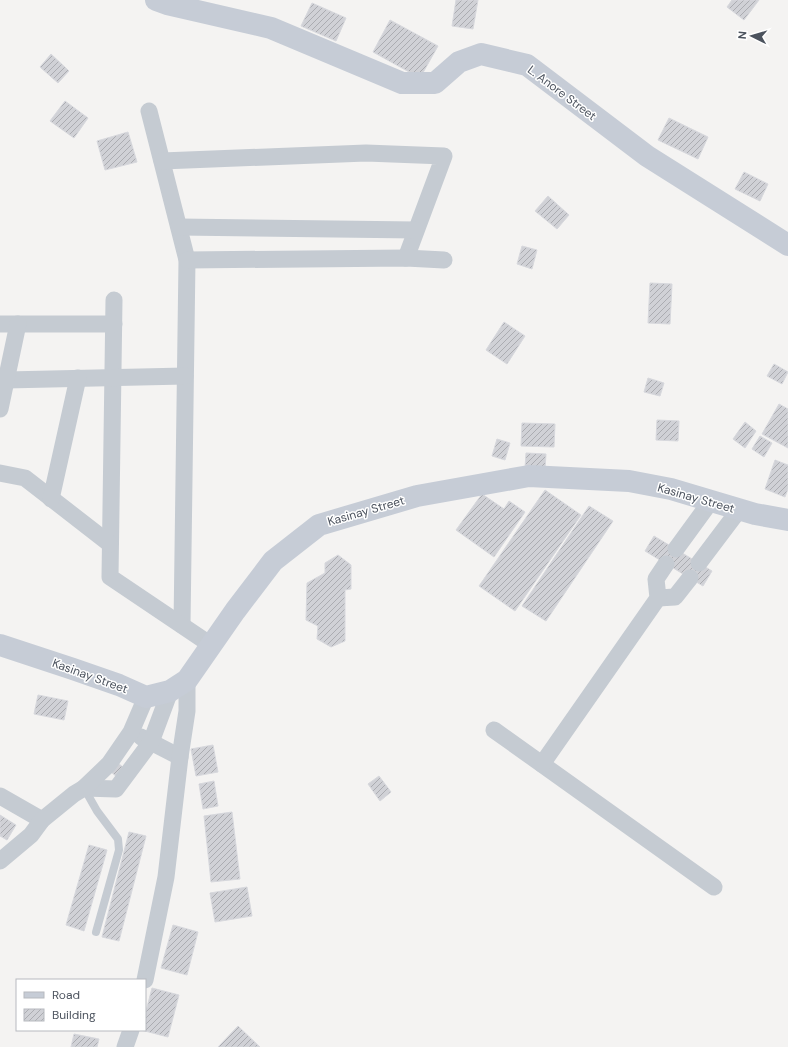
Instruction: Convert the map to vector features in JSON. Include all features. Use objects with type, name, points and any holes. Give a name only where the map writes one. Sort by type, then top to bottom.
[{"type":"street","name":"L. Anore Street","points":[[156,0],[167,4],[272,28],[402,83],[435,83],[459,62],[481,54],[527,65],[647,156],[788,245]]},
{"type":"street","points":[[149,111],[187,260],[182,625]]},
{"type":"street","points":[[162,160],[366,153],[444,156],[406,258]]},
{"type":"street","points":[[179,227],[416,230]]},
{"type":"street","points":[[187,260],[406,258],[444,260]]},
{"type":"street","points":[[114,300],[110,577],[212,645]]},
{"type":"street","points":[[0,324],[114,324]]},
{"type":"street","points":[[0,409],[18,324]]},
{"type":"street","points":[[6,380],[185,376]]},
{"type":"street","points":[[51,499],[78,378]]},
{"type":"street","points":[[0,473],[25,478],[110,544]]},
{"type":"street","name":"Kasinay Street","points":[[179,686],[212,645],[235,611],[273,561],[319,525],[417,496],[529,476],[629,481],[671,489],[754,514],[788,520]]},
{"type":"street","points":[[676,550],[711,501]]},
{"type":"street","points":[[699,563],[739,510]]},
{"type":"street","points":[[542,764],[658,598],[656,579],[666,564]]},
{"type":"street","points":[[658,598],[675,597],[690,578]]},
{"type":"street","name":"Kasinay Street","points":[[0,645],[119,685],[146,697]]},
{"type":"street","points":[[0,861],[31,835],[42,820],[74,794],[84,788],[109,764],[131,732],[146,697],[179,686]]},
{"type":"street","points":[[84,788],[116,789],[151,742],[179,686]]},
{"type":"street","points":[[145,979],[166,878],[180,757],[187,711],[179,686]]},
{"type":"street","points":[[494,730],[714,887]]},
{"type":"street","points":[[131,732],[180,757]]},
{"type":"street","points":[[0,796],[42,820]]},
{"type":"street","points":[[125,1047],[131,1031]]},
{"type":"lane","points":[[84,788],[97,811],[118,839],[119,850],[96,932]]},
{"type":"building","points":[[456,0],[478,0],[473,29],[452,26]]},
{"type":"building","points":[[732,0],[759,0],[744,20],[727,7]]},
{"type":"building","points":[[312,3],[346,18],[336,41],[301,26]]},
{"type":"building","points":[[390,20],[438,46],[420,78],[373,52]]},
{"type":"building","points":[[51,54],[69,71],[58,83],[40,67]]},
{"type":"building","points":[[65,101],[88,118],[74,138],[50,121]]},
{"type":"building","points":[[669,118],[708,137],[698,159],[658,140]]},
{"type":"building","points":[[128,132],[137,162],[105,170],[97,141]]},
{"type":"building","points":[[744,172],[768,184],[760,201],[735,189]]},
{"type":"building","points":[[548,196],[569,215],[557,229],[535,211]]},
{"type":"building","points":[[522,246],[537,250],[532,269],[517,264]]},
{"type":"building","points":[[650,283],[672,284],[670,324],[648,323]]},
{"type":"building","points":[[504,322],[525,336],[507,364],[486,350]]},
{"type":"building","points":[[774,364],[788,372],[782,384],[767,376]]},
{"type":"building","points":[[648,378],[664,383],[660,396],[644,392]]},
{"type":"building","points":[[779,404],[788,409],[788,448],[762,434]]},
{"type":"building","points":[[657,420],[679,421],[678,441],[656,440]]},
{"type":"building","points":[[745,422],[756,431],[745,448],[733,439]]},
{"type":"building","points":[[522,423],[555,424],[554,447],[521,446]]},
{"type":"building","points":[[760,436],[772,443],[764,457],[752,449]]},
{"type":"building","points":[[497,439],[510,443],[505,460],[492,456]]},
{"type":"building","points":[[526,453],[546,454],[545,469],[525,468]]},
{"type":"building","points":[[775,460],[788,465],[788,489],[785,497],[765,489]]},
{"type":"building","points":[[545,490],[581,515],[515,611],[479,586]]},
{"type":"building","points":[[482,494],[504,509],[509,501],[525,512],[494,557],[456,530]]},
{"type":"building","points":[[589,506],[613,521],[546,621],[522,606]]},
{"type":"building","points":[[654,536],[712,571],[703,586],[645,551]]},
{"type":"building","points":[[338,555],[351,565],[351,589],[345,590],[345,641],[331,647],[317,639],[318,626],[306,620],[307,583],[325,573],[325,563]]},
{"type":"building","points":[[38,695],[68,701],[64,720],[34,714]]},
{"type":"building","points":[[213,745],[218,772],[196,776],[191,749]]},
{"type":"building","points":[[117,762],[126,770],[118,778],[110,771]]},
{"type":"building","points":[[379,776],[391,792],[380,801],[368,784]]},
{"type":"building","points":[[214,781],[218,806],[203,809],[199,784]]},
{"type":"building","points":[[232,812],[240,879],[211,882],[204,816]]},
{"type":"building","points":[[0,815],[16,825],[7,840],[0,836]]},
{"type":"building","points":[[129,832],[146,836],[119,941],[102,937]]},
{"type":"building","points":[[89,845],[107,850],[84,931],[66,925]]},
{"type":"building","points":[[247,887],[252,916],[215,922],[210,893]]},
{"type":"building","points":[[173,925],[198,932],[187,975],[161,968]]},
{"type":"building","points":[[152,988],[179,995],[168,1037],[145,1031],[146,1011]]},
{"type":"building","points":[[238,1026],[260,1047],[218,1047]]},
{"type":"building","points":[[74,1034],[99,1039],[97,1047],[71,1047]]}]
